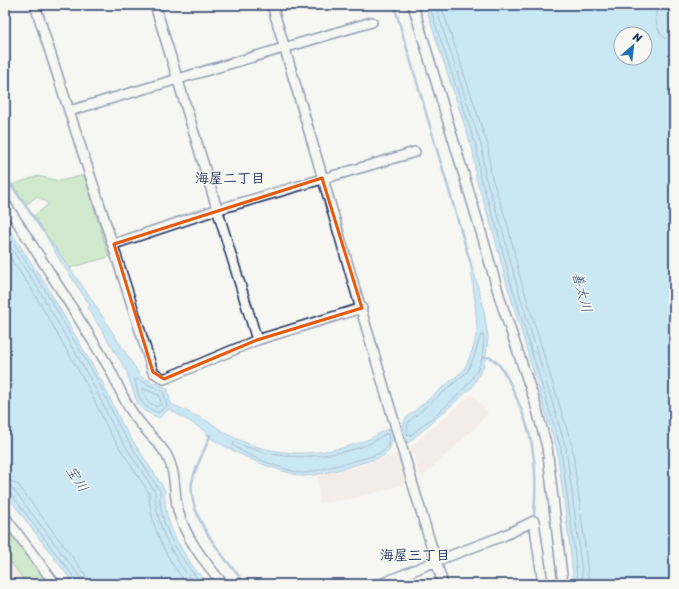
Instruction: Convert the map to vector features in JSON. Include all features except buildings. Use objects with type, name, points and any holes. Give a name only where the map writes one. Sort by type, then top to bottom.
[{"type":"street","points":[[35,5],[114,244],[153,372],[164,379],[257,340],[362,308]]},
{"type":"street","points":[[155,5],[216,210],[257,340]]},
{"type":"street","points":[[272,5],[443,584]]},
{"type":"street","points":[[413,5],[501,302],[534,399],[547,447],[563,584]]},
{"type":"street","points":[[69,111],[372,22]]},
{"type":"street","points":[[114,244],[216,210],[415,152]]},
{"type":"street","points":[[5,202],[111,371],[131,411],[139,423],[154,438],[166,455],[172,467],[176,485],[178,512],[186,531],[196,549],[223,584]]},
{"type":"street","points":[[5,517],[55,584]]},
{"type":"street","points":[[380,584],[503,536],[534,521],[542,584]]},
{"type":"highlighted area","points":[[322,178],[362,308],[257,340],[164,379],[153,372],[114,244]]},
{"type":"shaded area","points":[[472,394],[488,413],[474,429],[421,478],[410,447]]},
{"type":"shaded area","points":[[400,453],[410,483],[351,499],[319,503],[318,475],[353,468]]},
{"type":"shaded area","points":[[5,555],[27,584],[5,584]]},
{"type":"green space","points":[[84,175],[109,257],[69,268],[34,216],[49,204],[37,196],[27,204],[12,185],[38,176],[60,181]]},
{"type":"green space","points":[[5,520],[52,584],[27,584],[5,555]]},
{"type":"water","name":"善太川","points":[[425,5],[672,5],[670,18],[674,29],[674,584],[574,584],[557,450],[476,178],[473,151]]},
{"type":"water","name":"宝川","points":[[5,223],[46,285],[101,380],[123,426],[165,490],[167,516],[171,528],[183,552],[207,584],[74,584],[5,493]]},
{"type":"water","points":[[42,229],[88,294],[141,377],[167,388],[171,404],[207,421],[237,439],[261,448],[274,451],[312,453],[353,445],[391,429],[394,437],[402,434],[405,419],[464,370],[474,346],[477,329],[470,259],[483,305],[488,338],[483,367],[472,387],[408,443],[404,437],[392,440],[388,451],[377,459],[325,473],[301,476],[270,467],[250,459],[212,439],[207,435],[207,432],[169,409],[159,418],[143,410],[138,405],[126,370],[88,308],[90,305],[61,262]]},
{"type":"waterway","points":[[394,5],[470,261]]},
{"type":"waterway","points":[[5,176],[43,231]]},
{"type":"waterway","points":[[482,357],[491,358],[498,363],[517,398],[527,426],[534,463],[534,514]]},
{"type":"waterway","points":[[210,435],[193,476],[192,495],[195,509],[201,523],[218,550],[245,584]]},
{"type":"district","name":"海屋二丁目","points":[[230,178]]},
{"type":"district","name":"海屋三丁目","points":[[415,555]]}]
